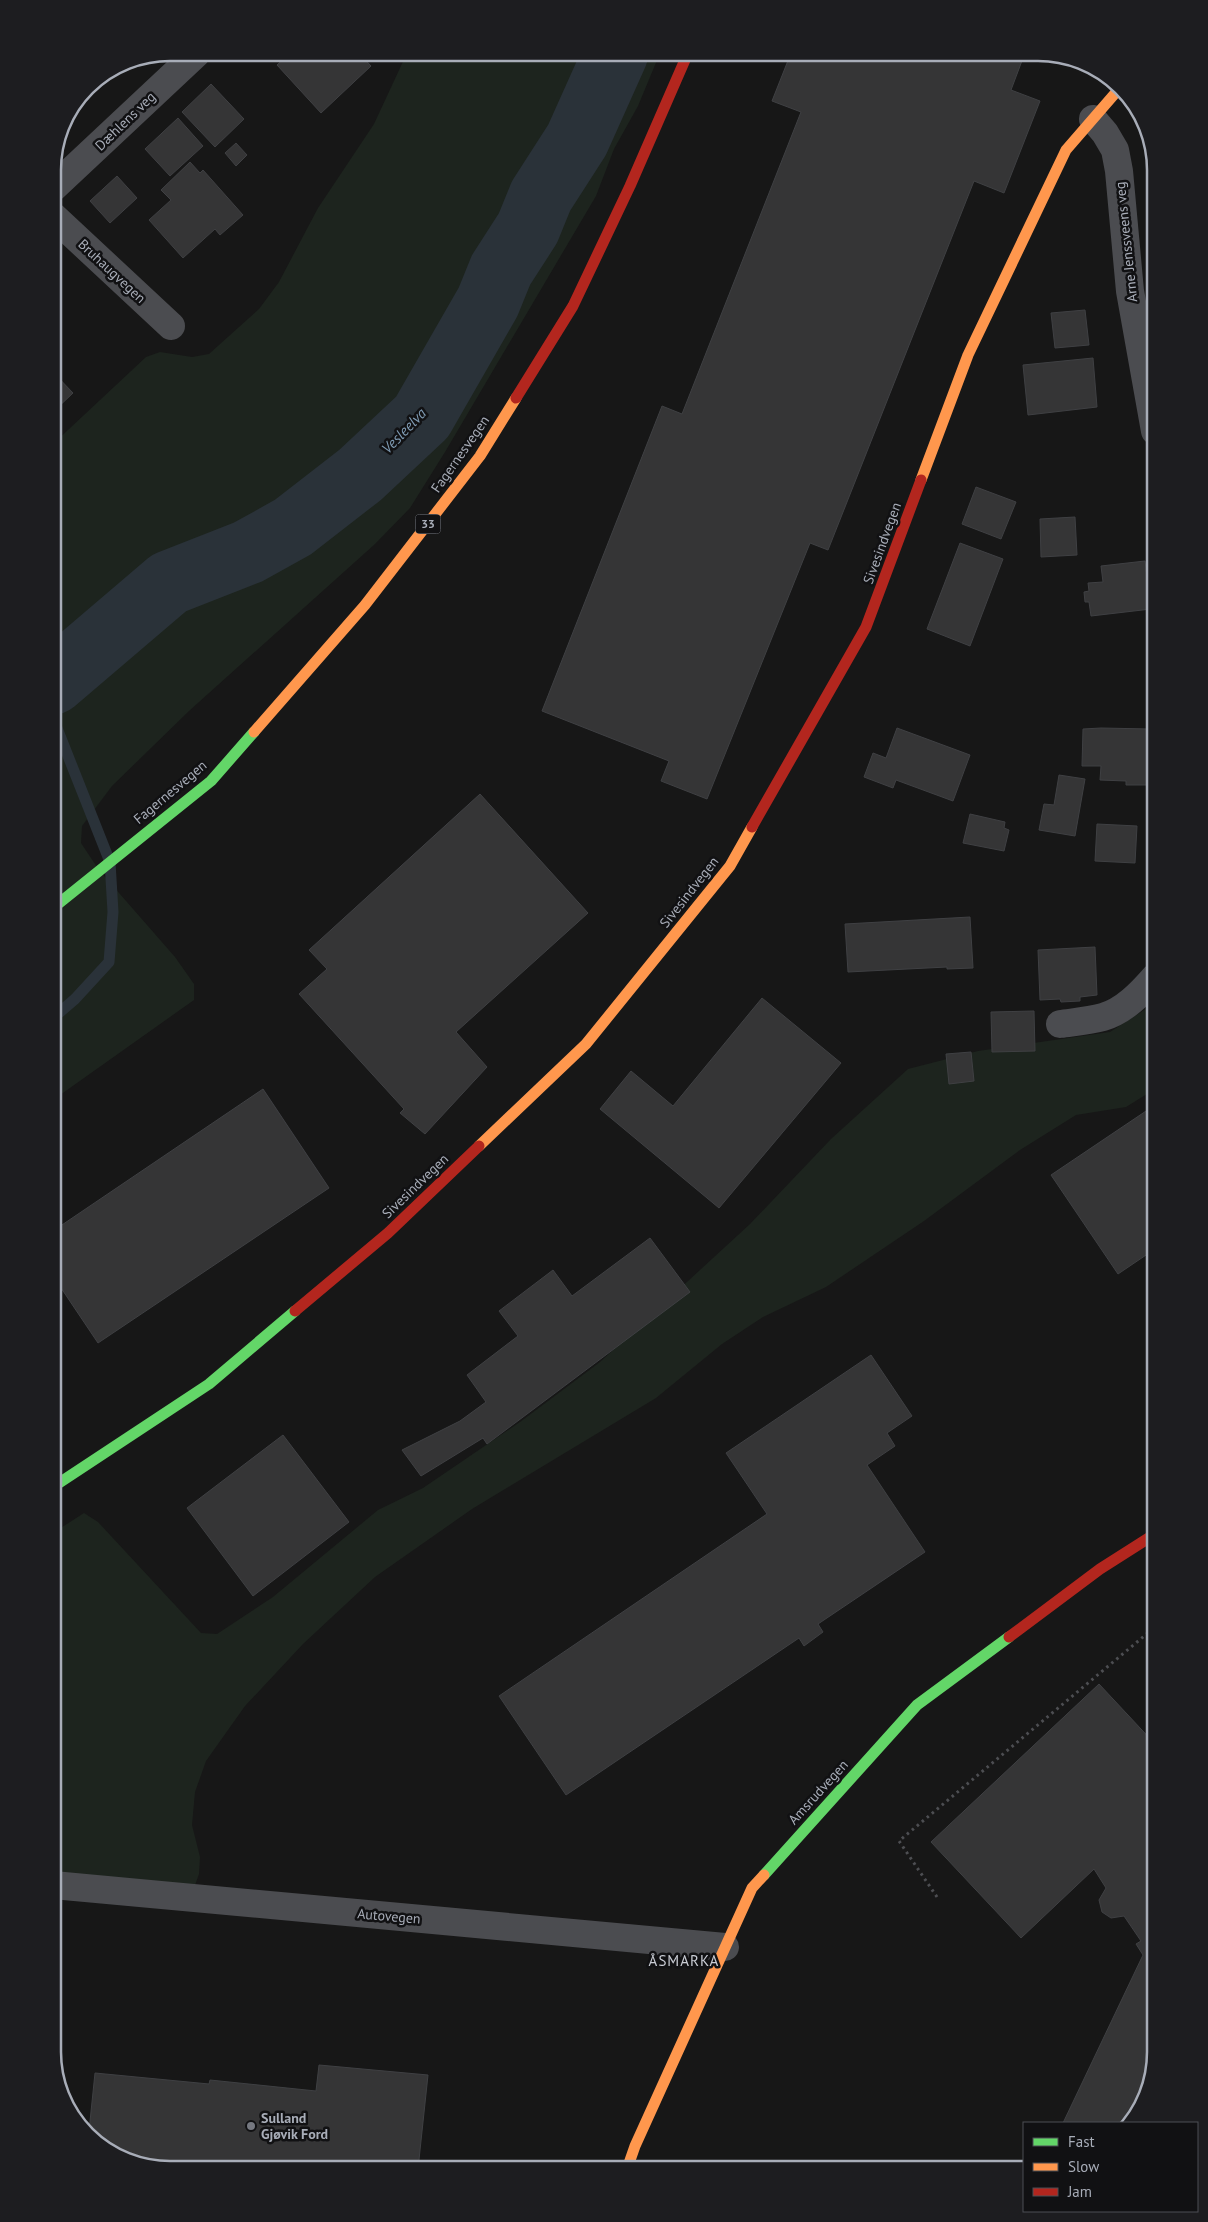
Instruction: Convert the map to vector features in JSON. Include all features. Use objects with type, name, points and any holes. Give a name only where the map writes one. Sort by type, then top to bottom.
[{"type":"street","name":"Dæhlens veg","points":[[61,180],[187,61]]},
{"type":"street","name":"Fagernesvegen","points":[[61,902],[210,781],[365,605],[480,456],[573,306],[630,186],[685,61]]},
{"type":"street","name":"Sivesindvegen","points":[[61,1482],[209,1384],[388,1233],[586,1044],[730,866],[866,627],[968,354],[1066,150],[1115,93]]},
{"type":"street","name":"Arne Jenssveens veg","points":[[1093,119],[1105,133],[1115,150],[1119,171],[1130,291],[1147,383]]},
{"type":"street","name":"Bruhaugvegen","points":[[61,223],[171,326]]},
{"type":"street","points":[[1060,1024],[1103,1017],[1118,1010],[1147,987]]},
{"type":"street","name":"Amsrudvegen","points":[[630,2161],[635,2146],[752,1888],[917,1705],[1100,1569],[1147,1540]]},
{"type":"street","name":"Autovegen","points":[[61,1886],[725,1948]]},
{"type":"path","points":[[937,1897],[899,1841],[1147,1634]]},
{"type":"shaded area","points":[[403,61],[657,61],[638,106],[614,149],[596,196],[410,508],[375,544],[189,711],[112,786],[82,826],[81,843],[99,870],[175,957],[194,984],[194,1000],[61,1094],[61,437],[146,357],[160,352],[192,357],[209,354],[259,309],[279,282],[318,208],[374,124]]},
{"type":"shaded area","points":[[1147,1008],[1147,1094],[1126,1107],[1076,1115],[1020,1150],[924,1221],[826,1287],[763,1317],[722,1344],[656,1398],[472,1509],[375,1577],[303,1644],[245,1706],[206,1761],[195,1792],[192,1825],[200,1857],[199,1874],[194,1888],[61,1897],[61,1528],[84,1513],[98,1522],[201,1633],[217,1634],[273,1597],[378,1510],[423,1488],[520,1422],[600,1362],[750,1224],[831,1139],[908,1069],[978,1051],[1110,1032]]},
{"type":"building","points":[[281,61],[366,61],[371,66],[321,113],[277,65]]},
{"type":"building","points":[[788,61],[1022,61],[1011,90],[1040,101],[1004,193],[974,181],[828,550],[810,543],[707,799],[661,781],[669,761],[542,711],[662,406],[682,414],[801,112],[772,101]]},
{"type":"building","points":[[211,84],[244,119],[215,147],[182,112]]},
{"type":"building","points":[[178,118],[203,146],[170,176],[145,149]]},
{"type":"building","points":[[236,143],[247,155],[236,166],[225,153]]},
{"type":"building","points":[[190,162],[200,173],[203,170],[243,215],[220,235],[215,229],[183,258],[149,220],[171,200],[161,190]]},
{"type":"building","points":[[117,176],[137,198],[110,223],[90,201]]},
{"type":"building","points":[[1085,310],[1089,345],[1055,348],[1051,313]]},
{"type":"building","points":[[1093,358],[1097,407],[1028,415],[1023,365]]},
{"type":"building","points":[[61,380],[73,393],[61,404]]},
{"type":"building","points":[[976,487],[1016,502],[1001,539],[962,524]]},
{"type":"building","points":[[1075,517],[1077,555],[1041,557],[1040,519]]},
{"type":"building","points":[[960,543],[1003,559],[970,646],[927,629]]},
{"type":"building","points":[[1145,561],[1147,609],[1091,616],[1089,602],[1085,602],[1084,592],[1089,591],[1088,583],[1103,582],[1101,566]]},
{"type":"building","points":[[897,728],[970,755],[953,801],[896,780],[893,788],[864,777],[873,753],[886,758]]},
{"type":"building","points":[[1083,729],[1147,729],[1147,785],[1126,785],[1126,781],[1100,780],[1101,766],[1082,766]]},
{"type":"building","points":[[1059,775],[1085,779],[1075,836],[1039,830],[1044,804],[1054,805]]},
{"type":"building","points":[[480,794],[588,913],[456,1032],[487,1067],[425,1134],[400,1113],[404,1109],[299,994],[327,969],[309,950]]},
{"type":"building","points":[[970,814],[1005,822],[1004,828],[1009,830],[1004,851],[963,843]]},
{"type":"building","points":[[1097,824],[1137,826],[1135,863],[1095,861]]},
{"type":"building","points":[[970,917],[973,968],[947,969],[947,967],[848,972],[845,924]]},
{"type":"building","points":[[1095,947],[1097,995],[1080,997],[1080,1001],[1040,1000],[1038,950]]},
{"type":"building","points":[[762,998],[841,1063],[719,1208],[600,1109],[631,1071],[673,1106]]},
{"type":"building","points":[[1034,1011],[1035,1051],[992,1052],[991,1012]]},
{"type":"building","points":[[971,1052],[974,1081],[949,1084],[946,1054]]},
{"type":"building","points":[[263,1089],[329,1188],[98,1343],[61,1288],[61,1226]]},
{"type":"building","points":[[1147,1110],[1147,1254],[1118,1274],[1051,1175]]},
{"type":"building","points":[[650,1238],[690,1292],[487,1444],[483,1438],[421,1476],[402,1450],[460,1421],[486,1402],[467,1375],[518,1336],[499,1311],[553,1270],[572,1296]]},
{"type":"building","points":[[871,1355],[912,1416],[887,1433],[895,1446],[867,1465],[925,1552],[818,1624],[823,1632],[804,1646],[799,1638],[566,1795],[499,1696],[767,1514],[726,1453]]},
{"type":"building","points":[[283,1435],[349,1522],[253,1596],[187,1508]]},
{"type":"building","points":[[1099,1684],[1147,1735],[1147,2059],[1145,2073],[1136,2100],[1121,2122],[1063,2122],[1143,1955],[1136,1944],[1141,1941],[1124,1916],[1111,1918],[1102,1912],[1099,1900],[1106,1888],[1094,1869],[1021,1938],[931,1842]]},
{"type":"building","points":[[319,2065],[428,2075],[419,2161],[163,2161],[149,2159],[122,2150],[98,2134],[90,2126],[95,2073],[209,2084],[210,2080],[316,2091]]},
{"type":"waterway","name":"Vesleelva","points":[[61,675],[169,583],[248,552],[293,527],[360,475],[422,417],[488,302],[501,270],[528,228],[541,196],[577,140],[612,61]]},
{"type":"waterway","points":[[61,738],[110,862],[113,912],[109,962],[75,999],[61,1011]]},
{"type":"traffic: fast","points":[[61,902],[211,781],[254,732]]},
{"type":"traffic: fast","points":[[61,1482],[209,1384],[295,1311]]},
{"type":"traffic: fast","points":[[764,1875],[917,1705],[1009,1637]]},
{"type":"traffic: slow","points":[[921,480],[968,355],[1066,150],[1115,93]]},
{"type":"traffic: slow","points":[[254,732],[365,605],[480,456],[516,398]]},
{"type":"traffic: slow","points":[[479,1146],[586,1044],[730,866],[752,827]]},
{"type":"traffic: slow","points":[[630,2161],[752,1888],[764,1875]]},
{"type":"traffic: jam","points":[[516,398],[573,306],[630,186],[685,61]]},
{"type":"traffic: jam","points":[[752,827],[866,627],[921,480]]},
{"type":"traffic: jam","points":[[295,1311],[388,1233],[479,1146]]},
{"type":"traffic: jam","points":[[1009,1637],[1100,1569],[1147,1539]]},
{"type":"place","name":"Sulland Gjøvik Ford","points":[[251,2126]]},
{"type":"district","name":"ÅSMARKA","points":[[684,1961]]}]
